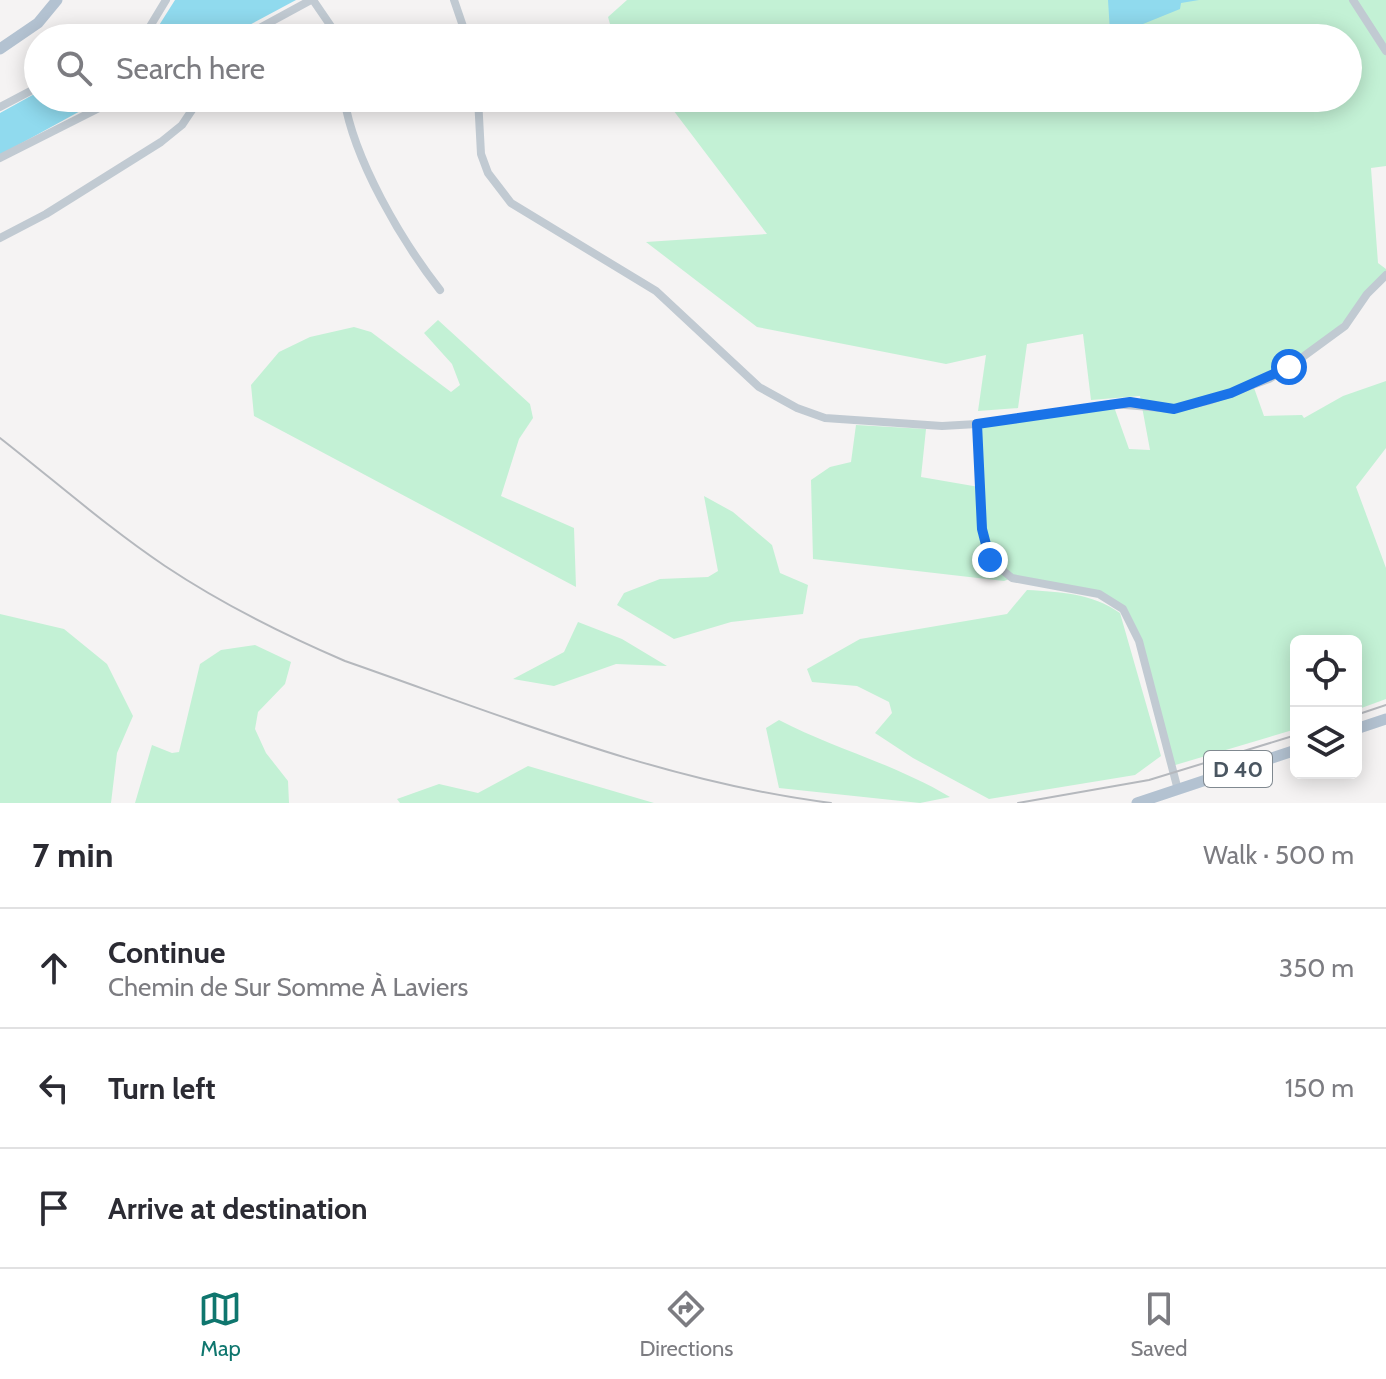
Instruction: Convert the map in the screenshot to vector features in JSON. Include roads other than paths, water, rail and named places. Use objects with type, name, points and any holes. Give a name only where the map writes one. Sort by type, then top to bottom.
[{"type":"main road","points":[[37,24],[57,0]]},
{"type":"main road","points":[[0,49],[24,33]]},
{"type":"main road","points":[[1362,727],[1386,719]]},
{"type":"main road","name":"D 40","points":[[1137,803],[1290,752]]},
{"type":"street","points":[[151,24],[166,0]]},
{"type":"street","points":[[267,24],[312,0],[329,24]]},
{"type":"street","points":[[454,0],[462,24]]},
{"type":"street","points":[[1353,0],[1386,51]]},
{"type":"street","points":[[0,107],[24,94]]},
{"type":"street","points":[[0,158],[91,112]]},
{"type":"street","points":[[0,238],[46,214],[161,142],[182,125],[191,112]]},
{"type":"street","points":[[347,112],[357,152],[422,266],[440,290]]},
{"type":"street","points":[[479,112],[481,154],[501,194],[519,209],[656,291],[759,387],[797,408],[825,418],[942,426],[977,424],[1130,402],[1174,409],[1231,393],[1278,374],[1352,319],[1367,294],[1386,275]]},
{"type":"street","points":[[977,424],[982,529],[990,560],[1012,578],[1099,594],[1123,609],[1139,641],[1179,789]]},
{"type":"water","points":[[175,0],[296,0],[251,24],[160,24]]},
{"type":"water","points":[[1108,0],[1199,0],[1181,3],[1180,9],[1143,24],[1110,24]]},
{"type":"water","points":[[24,100],[24,112],[78,112],[0,155],[0,113]]},
{"type":"railway","points":[[0,438],[165,566],[230,606],[322,651],[584,745],[706,780],[831,803]]},
{"type":"railway","points":[[1362,713],[1386,705]]},
{"type":"railway","points":[[1018,803],[1149,780],[1290,737]]}]
